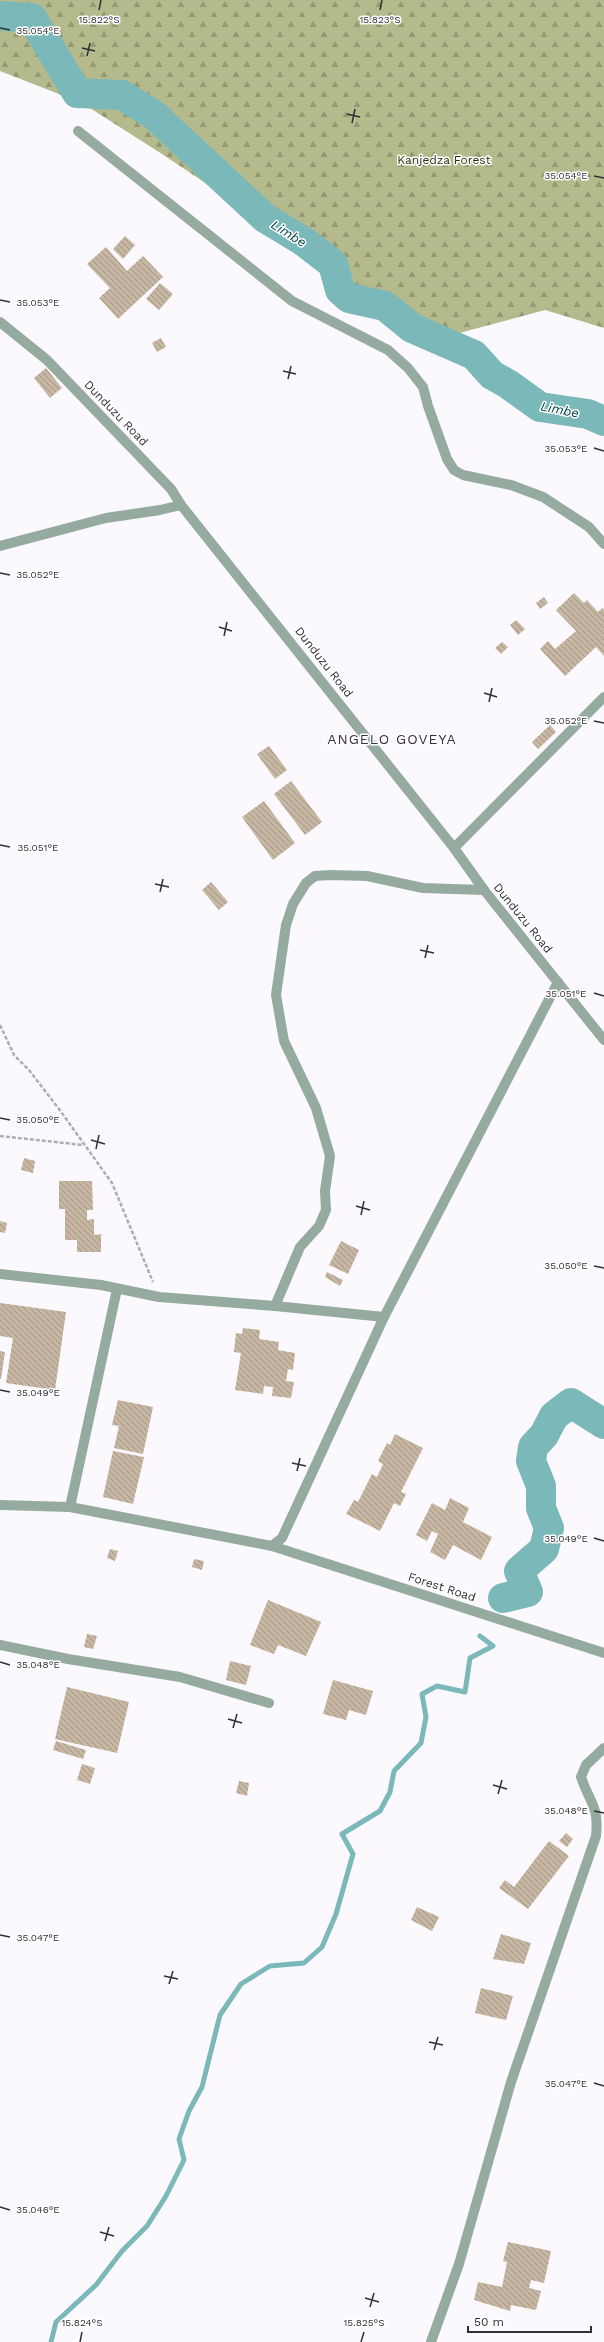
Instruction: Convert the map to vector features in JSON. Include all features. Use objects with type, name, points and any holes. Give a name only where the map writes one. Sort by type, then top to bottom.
[{"type":"street","points":[[78,131],[292,301],[388,350],[408,368],[423,387],[444,451],[454,470],[463,475],[511,485],[543,497],[589,527],[604,544]]},
{"type":"street","name":"Dunduzu Road","points":[[0,322],[47,360],[170,489],[181,505],[454,848],[484,890],[604,1040]]},
{"type":"street","points":[[0,546],[106,518],[160,510],[181,505]]},
{"type":"street","points":[[454,848],[604,697]]},
{"type":"street","points":[[275,1306],[300,1247],[319,1226],[326,1210],[325,1191],[330,1156],[316,1108],[284,1041],[276,995],[286,925],[293,904],[306,883],[315,876],[367,876],[423,888],[484,890]]},
{"type":"street","points":[[272,1546],[282,1538],[384,1317],[558,982]]},
{"type":"street","points":[[0,1274],[117,1289],[159,1297],[275,1306],[384,1317]]},
{"type":"street","points":[[70,1507],[117,1289]]},
{"type":"street","name":"Forest Road","points":[[0,1505],[70,1507],[272,1546],[604,1653]]},
{"type":"street","points":[[0,1645],[68,1659],[180,1677],[269,1703]]},
{"type":"street","points":[[431,2342],[459,2264],[511,2082],[596,1836],[598,1818],[593,1801],[581,1778],[586,1765],[604,1748]]},
{"type":"path","points":[[0,1025],[14,1055],[29,1070],[59,1109],[83,1145],[112,1183],[159,1297]]},
{"type":"path","points":[[0,1136],[83,1145]]},
{"type":"green space","name":"Kanjedza Forest","points":[[0,0],[604,0],[604,328],[545,310],[422,343],[247,211],[162,154],[82,103],[0,71]]},
{"type":"water","points":[[467,353],[480,356],[488,362],[490,365],[485,370],[489,376],[503,372],[502,380],[489,383],[485,380],[477,382],[482,378],[481,371],[478,375],[471,372],[478,369],[480,364],[473,366]]},
{"type":"building","points":[[125,236],[135,245],[123,259],[113,249]]},
{"type":"building","points":[[106,247],[127,271],[143,256],[163,277],[118,319],[99,298],[110,288],[87,264]]},
{"type":"building","points":[[160,283],[173,294],[159,310],[146,299]]},
{"type":"building","points":[[161,338],[166,347],[157,352],[152,343]]},
{"type":"building","points":[[46,368],[62,388],[50,398],[34,378]]},
{"type":"building","points":[[574,593],[584,603],[587,600],[598,612],[602,608],[604,610],[604,656],[596,647],[565,676],[540,649],[548,641],[555,649],[576,631],[556,610]]},
{"type":"building","points":[[544,597],[548,603],[540,609],[536,603]]},
{"type":"building","points":[[516,620],[525,629],[518,635],[510,625]]},
{"type":"building","points":[[502,642],[508,647],[501,654],[495,648]]},
{"type":"building","points":[[550,725],[556,732],[538,749],[532,742]]},
{"type":"building","points":[[269,746],[287,770],[275,779],[257,754]]},
{"type":"building","points":[[291,781],[322,822],[305,835],[274,794]]},
{"type":"building","points":[[264,801],[295,843],[273,860],[242,817]]},
{"type":"building","points":[[211,882],[228,902],[219,910],[202,890]]},
{"type":"building","points":[[24,1158],[35,1161],[33,1173],[21,1170]]},
{"type":"building","points":[[59,1181],[92,1181],[93,1210],[87,1210],[87,1220],[94,1219],[94,1235],[101,1234],[101,1252],[77,1252],[77,1240],[65,1240],[65,1209],[59,1209]]},
{"type":"building","points":[[0,1221],[7,1223],[5,1233],[0,1232]]},
{"type":"building","points":[[341,1241],[359,1250],[348,1274],[329,1265]]},
{"type":"building","points":[[327,1272],[343,1280],[340,1286],[325,1277]]},
{"type":"building","points":[[0,1303],[66,1312],[55,1390],[6,1383],[13,1338],[0,1336]]},
{"type":"building","points":[[243,1328],[260,1330],[259,1339],[279,1342],[278,1350],[295,1353],[293,1370],[288,1369],[286,1381],[294,1382],[291,1398],[272,1396],[273,1387],[264,1386],[263,1394],[235,1390],[241,1353],[234,1352],[236,1333],[242,1334]]},
{"type":"building","points":[[0,1351],[5,1352],[1,1379],[0,1379]]},
{"type":"building","points":[[118,1400],[153,1407],[143,1454],[114,1448],[119,1426],[112,1425]]},
{"type":"building","points":[[395,1434],[423,1448],[401,1492],[406,1494],[400,1506],[394,1503],[380,1531],[346,1514],[354,1500],[358,1502],[372,1474],[377,1477],[383,1464],[378,1461],[387,1443],[390,1445]]},
{"type":"building","points":[[113,1451],[144,1457],[133,1504],[103,1497]]},
{"type":"building","points":[[450,1498],[469,1508],[463,1522],[492,1537],[481,1560],[453,1545],[445,1560],[430,1552],[438,1534],[432,1531],[427,1541],[416,1535],[432,1503],[445,1510]]},
{"type":"building","points":[[110,1549],[118,1551],[115,1561],[107,1558]]},
{"type":"building","points":[[194,1559],[204,1561],[202,1570],[192,1567]]},
{"type":"building","points":[[268,1600],[321,1622],[306,1656],[278,1645],[274,1654],[250,1645]]},
{"type":"building","points":[[87,1634],[97,1636],[93,1649],[84,1647]]},
{"type":"building","points":[[230,1661],[251,1666],[246,1685],[226,1680]]},
{"type":"building","points":[[333,1680],[373,1691],[366,1715],[349,1710],[346,1720],[323,1714]]},
{"type":"building","points":[[67,1687],[129,1702],[117,1753],[55,1739]]},
{"type":"building","points":[[56,1741],[86,1750],[83,1759],[53,1750]]},
{"type":"building","points":[[82,1764],[95,1768],[90,1784],[77,1780]]},
{"type":"building","points":[[239,1781],[249,1783],[247,1796],[236,1793]]},
{"type":"building","points":[[566,1833],[573,1839],[567,1847],[559,1841]]},
{"type":"building","points":[[549,1841],[569,1856],[528,1909],[499,1888],[505,1880],[514,1887]]},
{"type":"building","points":[[417,1907],[439,1917],[432,1931],[411,1920]]},
{"type":"building","points":[[501,1934],[531,1943],[524,1964],[493,1959]]},
{"type":"building","points":[[481,1988],[513,1996],[506,2020],[475,2013]]},
{"type":"building","points":[[508,2242],[551,2251],[544,2283],[531,2280],[529,2288],[541,2291],[536,2310],[511,2305],[510,2311],[474,2300],[478,2282],[502,2287],[507,2262],[503,2261]]},
{"type":"waterway","name":"Limbe","points":[[0,16],[32,18],[77,93],[122,95],[154,115],[265,218],[303,241],[333,264],[340,290],[349,298],[385,306],[412,328],[474,355],[492,375],[508,384],[540,407],[588,414],[604,421]]},
{"type":"waterway","points":[[503,1598],[528,1592],[519,1571],[544,1549],[549,1528],[541,1508],[541,1486],[531,1461],[533,1447],[544,1435],[554,1416],[571,1403],[604,1424]]},
{"type":"waterway","points":[[51,2342],[56,2322],[96,2285],[122,2251],[147,2226],[166,2196],[184,2160],[179,2139],[189,2111],[202,2087],[220,2015],[241,1984],[270,1966],[304,1963],[322,1947],[336,1914],[353,1854],[342,1834],[380,1811],[390,1792],[394,1771],[421,1743],[426,1717],[422,1694],[437,1686],[465,1692],[470,1658],[493,1646],[480,1636]]},
{"type":"district","name":"ANGELO GOVEYA","points":[[392,739]]}]
